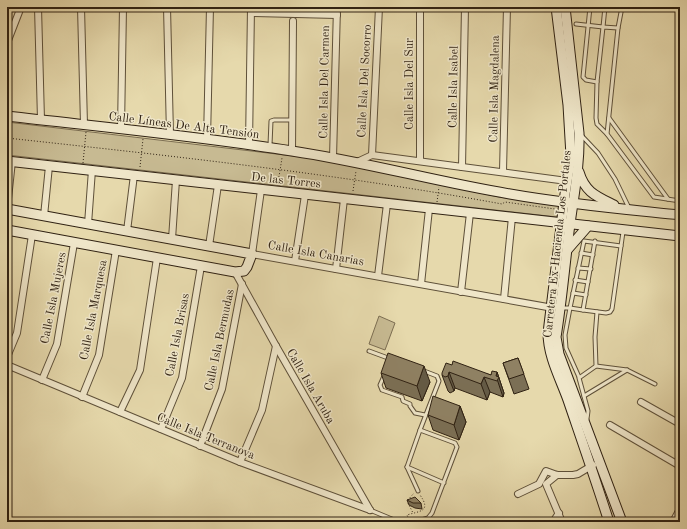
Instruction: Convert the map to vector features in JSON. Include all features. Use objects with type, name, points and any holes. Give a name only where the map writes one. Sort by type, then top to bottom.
[{"type":"main road","name":"Carretera Ex-Hacienda Los Portales","points":[[556,7],[572,105],[579,133],[578,169],[567,205]]},
{"type":"main road","name":"Carretera Ex-Hacienda Los Portales","points":[[565,7],[572,105],[571,156],[567,181],[561,308],[548,333],[549,351],[591,466],[609,522]]},
{"type":"main road","name":"Calle Líneas De Alta Tensión","points":[[7,116],[288,150],[357,162],[440,181],[567,205],[626,209],[680,215]]},
{"type":"main road","name":"De las Torres","points":[[9,161],[680,236]]},
{"type":"main road","points":[[578,169],[586,188],[597,197],[626,209]]},
{"type":"main road","points":[[7,209],[252,254]]},
{"type":"main road","name":"Carretera Ex-Hacienda Los Portales","points":[[566,223],[567,250],[561,308],[556,337],[559,354],[622,522]]},
{"type":"main road","points":[[567,250],[588,226]]},
{"type":"main road","points":[[7,230],[235,272]]},
{"type":"main road","name":"Calle Isla Canarias","points":[[235,272],[244,271],[252,254]]},
{"type":"main road","points":[[587,456],[596,452]]},
{"type":"street","points":[[7,43],[21,7]]},
{"type":"street","points":[[38,7],[41,120]]},
{"type":"street","points":[[80,7],[85,125]]},
{"type":"street","points":[[121,129],[123,7]]},
{"type":"street","points":[[167,7],[170,135]]},
{"type":"street","points":[[207,139],[210,7]]},
{"type":"street","name":"Calle Isla Del Carmen","points":[[333,158],[337,7]]},
{"type":"street","name":"Calle Isla Del Socorro","points":[[372,155],[379,7]]},
{"type":"street","name":"Calle Isla Del Sur","points":[[420,7],[420,161]]},
{"type":"street","name":"Calle Isla Isabel","points":[[462,167],[465,7]]},
{"type":"street","name":"Calle Isla Magdalena","points":[[503,171],[507,7]]},
{"type":"street","points":[[249,145],[251,10],[337,15]]},
{"type":"street","points":[[288,150],[292,120],[293,21]]},
{"type":"street","points":[[357,162],[372,155],[503,171],[567,181]]},
{"type":"street","points":[[7,209],[9,161]]},
{"type":"street","points":[[44,216],[49,166]]},
{"type":"street","points":[[87,170],[88,224]]},
{"type":"street","points":[[127,231],[137,175]]},
{"type":"street","points":[[172,239],[176,180]]},
{"type":"street","points":[[209,246],[218,185]]},
{"type":"street","points":[[252,254],[261,190]]},
{"type":"street","points":[[295,261],[305,194]]},
{"type":"street","points":[[336,269],[348,199]]},
{"type":"street","points":[[378,276],[387,204]]},
{"type":"street","points":[[420,284],[432,209]]},
{"type":"street","points":[[461,292],[470,213]]},
{"type":"street","points":[[504,300],[512,217]]},
{"type":"street","points":[[7,357],[17,333],[32,235]]},
{"type":"street","name":"Calle Isla Mujeres","points":[[42,380],[57,344],[74,243]]},
{"type":"street","name":"Calle Isla Marquesa","points":[[82,397],[98,355],[116,250]]},
{"type":"street","name":"Calle Isla Canarias","points":[[252,254],[504,300],[561,308]]},
{"type":"street","points":[[120,412],[140,370],[157,258]]},
{"type":"street","name":"Calle Isla Brisas","points":[[161,429],[182,378],[201,266]]},
{"type":"street","name":"Calle Isla Aruba","points":[[235,272],[370,510]]},
{"type":"street","name":"Calle Isla Bermudas","points":[[200,446],[222,389],[242,284]]},
{"type":"street","points":[[240,462],[262,410],[276,346]]},
{"type":"street","name":"Calle Isla Terranova","points":[[7,365],[240,462],[370,510]]},
{"type":"street","points":[[641,402],[680,424]]},
{"type":"street","points":[[610,425],[680,466]]},
{"type":"street","points":[[539,484],[546,471],[557,475],[578,474],[591,466],[600,463]]},
{"type":"street","points":[[518,494],[539,484],[546,484],[557,475]]},
{"type":"street","points":[[546,484],[562,522]]},
{"type":"street","points":[[673,522],[680,509]]},
{"type":"street","points":[[553,522],[559,513]]},
{"type":"lane","points":[[590,7],[583,77],[586,80],[597,82]]},
{"type":"lane","points":[[605,7],[597,82],[597,124],[607,134],[654,197],[680,201]]},
{"type":"lane","points":[[607,134],[618,28],[622,7]]},
{"type":"lane","points":[[576,24],[618,28]]},
{"type":"lane","points":[[609,118],[668,199]]},
{"type":"lane","points":[[270,148],[271,121],[292,120]]},
{"type":"lane","points":[[579,133],[598,153],[615,178],[626,209]]},
{"type":"lane","points":[[561,308],[606,313],[610,312],[612,309],[624,230]]},
{"type":"lane","points":[[587,427],[588,411],[579,377],[566,348],[561,308],[573,293],[580,253],[584,241],[595,241],[621,246]]},
{"type":"lane","points":[[583,310],[595,241]]},
{"type":"lane","points":[[580,253],[593,255]]},
{"type":"lane","points":[[578,268],[591,269]]},
{"type":"lane","points":[[575,280],[588,282]]},
{"type":"lane","points":[[573,293],[586,295]]},
{"type":"lane","points":[[596,366],[595,337],[598,312]]},
{"type":"lane","points":[[368,351],[391,359]]},
{"type":"lane","points":[[380,355],[381,351]]},
{"type":"lane","points":[[579,377],[596,366],[626,370],[655,384]]},
{"type":"lane","points":[[418,369],[436,376],[439,381],[407,467],[418,491]]},
{"type":"lane","points":[[584,396],[626,370]]},
{"type":"lane","points":[[386,372],[380,385],[382,390],[402,397],[403,401],[411,402],[410,406],[415,413],[426,415]]},
{"type":"lane","points":[[415,522],[428,518],[432,513],[444,483],[456,445],[420,430]]},
{"type":"lane","points":[[407,467],[444,483]]},
{"type":"lane","name":"Calle Isla Terranova","points":[[370,510],[399,522]]},
{"type":"path","points":[[85,125],[87,170]]},
{"type":"path","points":[[137,175],[142,153],[144,132]]},
{"type":"path","points":[[7,138],[280,170],[354,180],[502,204],[505,202],[567,205]]},
{"type":"path","points":[[277,192],[280,170],[288,150]]},
{"type":"path","points":[[348,199],[354,180],[357,162]]},
{"type":"path","points":[[432,209],[438,193],[440,181]]},
{"type":"path","points":[[410,522],[407,515],[422,511],[425,508],[425,501],[418,491],[408,500],[408,505],[413,513]]},
{"type":"shaded area","points":[[7,122],[310,158],[499,197],[559,205],[557,217],[7,155]]},
{"type":"shaded area","points":[[379,316],[395,323],[385,350],[369,344]]},
{"type":"building","points":[[388,353],[424,366],[417,386],[381,373]]},
{"type":"building","points":[[518,358],[524,374],[509,379],[503,363]]},
{"type":"building","points":[[453,361],[491,375],[492,371],[497,372],[496,376],[499,377],[497,381],[484,377],[481,384],[449,372],[448,376],[445,377],[442,373],[446,363],[452,365]]},
{"type":"building","points":[[433,396],[460,406],[454,425],[428,415]]},
{"type":"building","points":[[415,497],[421,503],[413,503],[407,500]]}]
